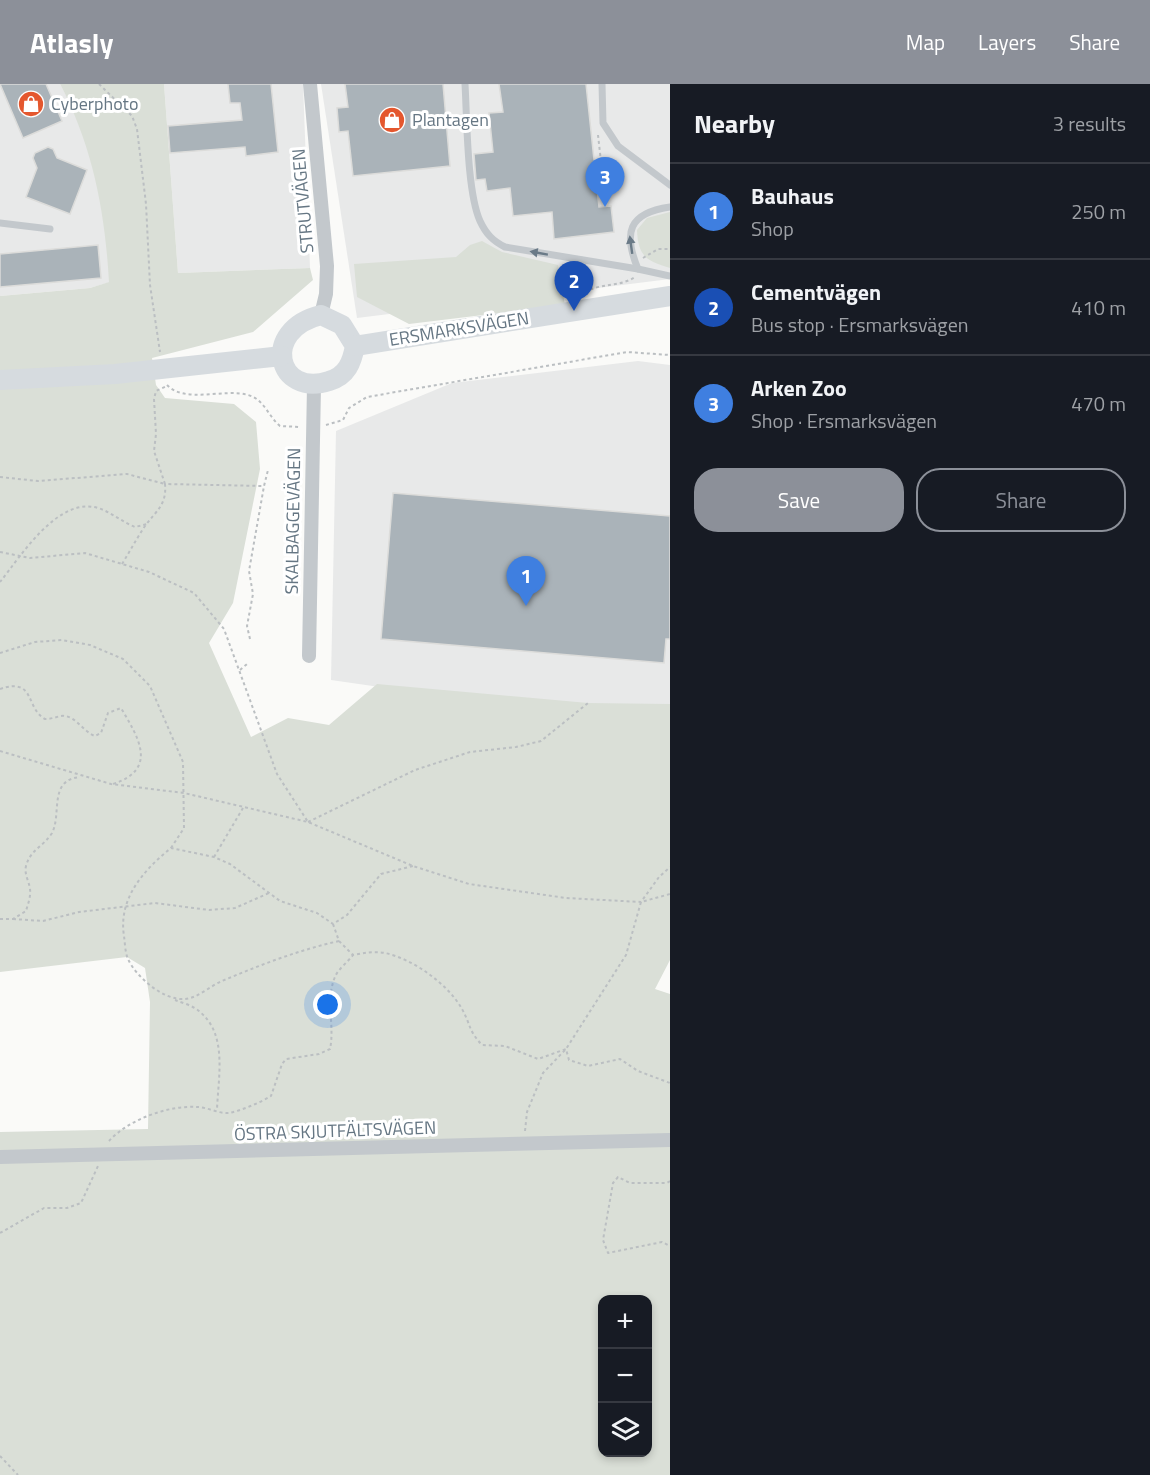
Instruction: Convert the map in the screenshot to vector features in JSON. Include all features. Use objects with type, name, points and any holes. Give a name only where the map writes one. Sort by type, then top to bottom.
[{"type":"main road","name":"ERSMARKSVÄGEN","points":[[355,346],[670,296]]},
{"type":"main road","points":[[321,315],[342,325],[355,346],[351,366],[336,379],[314,386],[299,383],[288,371],[282,356],[284,341],[292,328],[304,319],[321,315]]},
{"type":"main road","points":[[0,380],[115,374],[282,356]]},
{"type":"street","name":"STRUTVÄGEN","points":[[310,84],[327,266],[321,315]]},
{"type":"street","name":"SKALBAGGEVÄGEN","points":[[309,656],[314,386]]},
{"type":"street","name":"ÖSTRA SKJUTFÄLTSVÄGEN","points":[[0,1157],[670,1140]]},
{"type":"lane","points":[[465,84],[474,199],[481,223],[494,242],[505,247],[670,276]]},
{"type":"lane","points":[[602,84],[603,123],[618,146],[670,185]]},
{"type":"lane","points":[[638,269],[629,238],[634,221],[644,213],[670,207]]},
{"type":"lane","points":[[0,223],[50,229]]},
{"type":"path","points":[[99,84],[132,116],[137,129],[146,204],[150,285],[160,358]]},
{"type":"path","points":[[598,129],[605,197]]},
{"type":"path","points":[[164,380],[167,386],[178,392],[247,394],[262,401],[269,417],[280,426],[312,427],[343,420],[349,408],[367,397],[627,352],[670,356]]},
{"type":"path","points":[[122,564],[147,524],[162,506],[166,495],[165,484],[154,452],[156,434],[154,399],[156,391],[167,386]]},
{"type":"path","points":[[250,639],[247,626],[253,594],[249,571],[268,470]]},
{"type":"path","points":[[0,477],[38,481],[127,474],[165,484],[264,486]]},
{"type":"path","points":[[0,582],[43,527],[75,509],[88,506],[99,508],[135,527],[147,524]]},
{"type":"path","points":[[0,552],[21,556],[85,553],[149,572],[194,593],[224,629],[277,774],[309,822]]},
{"type":"path","points":[[0,653],[35,642],[62,640],[90,645],[123,658],[150,686],[171,730],[183,762],[184,828],[171,848],[139,879],[129,896],[123,931],[127,957],[137,973],[172,998],[200,1011],[214,1026],[219,1049],[217,1110]]},
{"type":"path","points":[[240,670],[247,664]]},
{"type":"path","points":[[0,689],[15,687],[24,689],[30,695],[39,716],[45,719],[62,715],[73,719],[88,733],[95,736],[100,733],[108,714],[122,708],[139,736],[140,760],[134,772],[125,780],[111,784]]},
{"type":"path","points":[[309,822],[415,770],[470,752],[516,747],[541,741],[588,703]]},
{"type":"path","points":[[0,751],[111,784],[184,793],[309,822],[414,866],[469,884],[566,898],[641,902],[670,894]]},
{"type":"path","points":[[13,919],[26,911],[31,892],[26,866],[33,851],[51,833],[56,824],[56,799],[63,785],[72,777],[83,776]]},
{"type":"path","points":[[214,857],[244,807]]},
{"type":"path","points":[[171,848],[214,857],[230,864],[280,901],[317,913],[333,924],[339,941],[353,955]]},
{"type":"path","points":[[333,924],[347,915],[381,874],[414,866]]},
{"type":"path","points":[[524,1144],[527,1113],[543,1073],[566,1049],[626,955],[641,902],[670,867]]},
{"type":"path","points":[[0,919],[43,921],[79,912],[155,903],[209,910],[235,908],[269,893]]},
{"type":"path","points":[[172,998],[187,999],[221,982],[302,950],[339,941]]},
{"type":"path","points":[[0,1233],[44,1208],[67,1208],[81,1203],[92,1183],[101,1155],[116,1133],[157,1114],[184,1106],[226,1113],[272,1096],[282,1064],[286,1059],[319,1054],[330,1049],[333,1032],[329,1013],[334,978],[353,955],[373,951],[387,953],[431,976],[463,1010],[470,1033],[482,1045],[506,1046],[538,1059],[566,1049]]},
{"type":"path","points":[[566,1049],[569,1060],[579,1065],[588,1066],[620,1059],[638,1071],[670,1083]]},
{"type":"path","points":[[670,1181],[667,1183],[630,1183],[618,1177],[613,1183],[603,1240],[608,1253],[662,1242],[670,1246]]},
{"type":"path","points":[[0,1456],[18,1475]]},
{"type":"shaded area","points":[[0,84],[60,84],[79,120],[96,178],[106,230],[110,282],[90,288],[0,296]]},
{"type":"shaded area","points":[[60,84],[164,84],[178,273],[310,268],[313,280],[253,332],[152,358],[156,385],[165,398],[234,404],[256,422],[260,469],[233,603],[209,643],[251,737],[288,718],[329,725],[377,684],[588,703],[670,704],[670,960],[655,989],[670,994],[670,1475],[0,1475],[0,1132],[148,1129],[150,1002],[145,968],[127,957],[0,972],[0,296],[90,288],[109,282],[100,205],[81,132]]},
{"type":"shaded area","points":[[164,84],[303,84],[310,268],[178,273]]},
{"type":"shaded area","points":[[321,84],[670,84],[670,279],[357,318]]},
{"type":"shaded area","points":[[670,212],[670,268],[655,263],[645,256],[639,246],[637,230],[647,218]]},
{"type":"shaded area","points":[[482,241],[502,252],[558,265],[565,305],[409,324],[357,297],[354,264],[456,257],[470,245]]},
{"type":"shaded area","points":[[638,361],[670,365],[670,729],[331,680],[336,431],[452,383]]},
{"type":"building","name":"Cyberphoto","points":[[0,84],[46,84],[62,121],[23,138]]},
{"type":"building","points":[[228,84],[271,84],[278,152],[246,156],[245,147],[170,153],[168,126],[242,120],[240,103],[230,103]]},
{"type":"building","name":"Plantagen","points":[[345,84],[443,84],[450,166],[353,176],[348,131],[339,132],[337,108],[348,107]]},
{"type":"building","points":[[499,84],[586,84],[599,207],[611,206],[614,232],[554,239],[552,212],[513,216],[510,188],[487,191],[485,179],[476,180],[474,154],[493,152],[489,113],[503,112]]},
{"type":"building","points":[[48,147],[53,149],[57,158],[87,170],[70,214],[26,197],[37,168],[33,158],[35,153]]},
{"type":"building","points":[[98,245],[101,278],[0,287],[0,254]]},
{"type":"building","points":[[393,493],[670,516],[670,639],[666,639],[664,663],[381,639]]},
{"type":"place","name":"Cyberphoto","points":[[31,104]]},
{"type":"place","name":"Plantagen","points":[[392,120]]},
{"type":"place","name":"Arken Zoo","points":[[605,207]]},
{"type":"place","name":"Cementvägen","points":[[574,311]]},
{"type":"place","name":"Bauhaus","points":[[526,606]]}]
